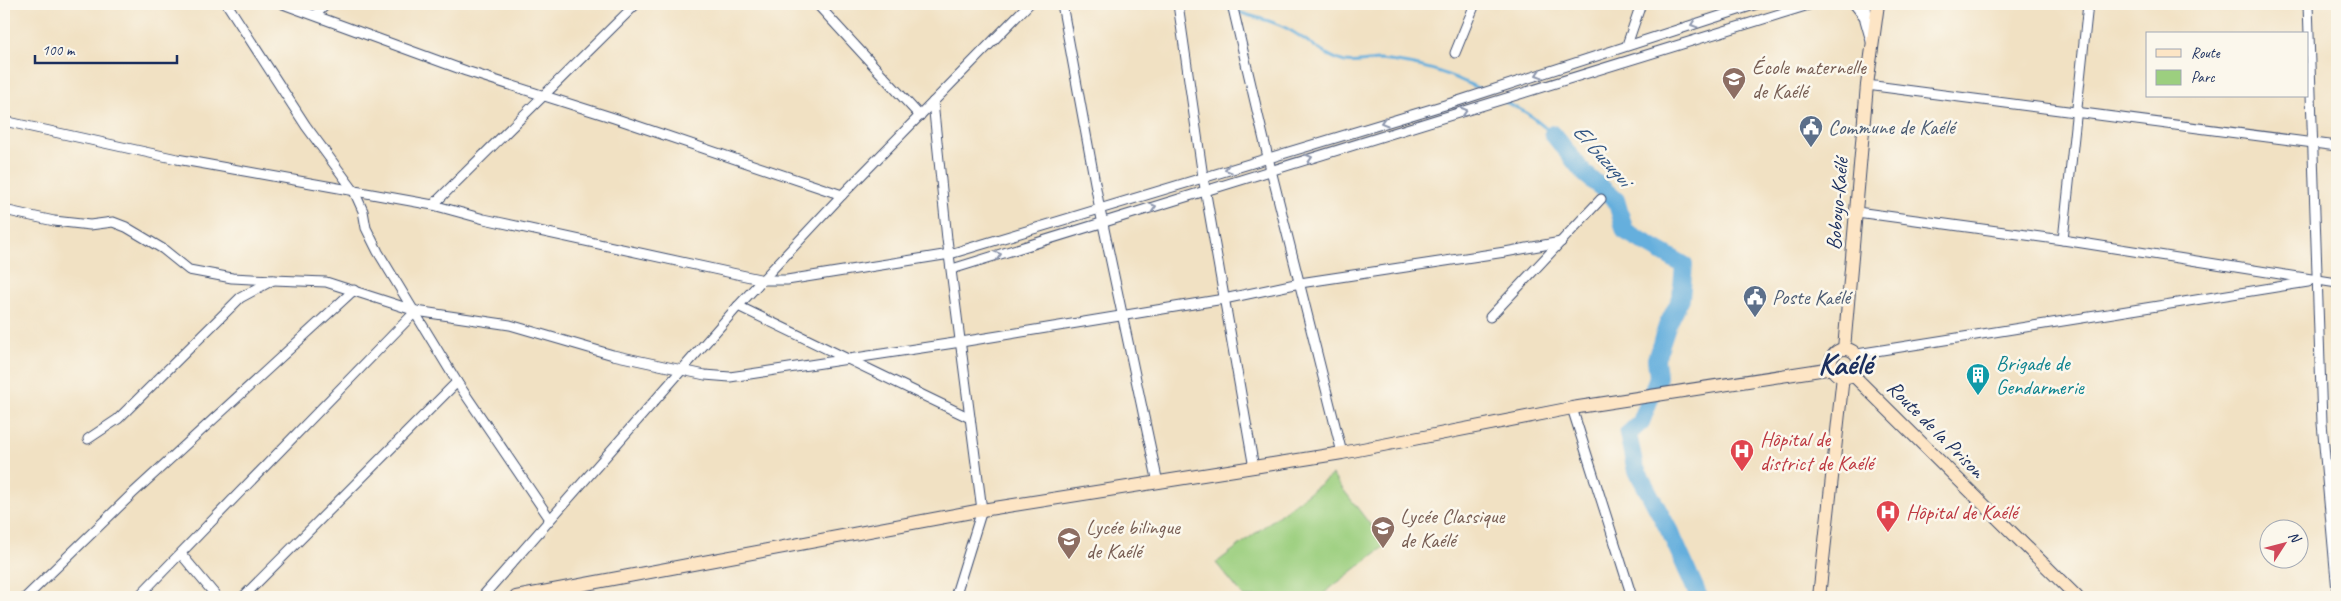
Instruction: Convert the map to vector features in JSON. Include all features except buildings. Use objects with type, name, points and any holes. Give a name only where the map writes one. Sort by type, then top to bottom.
[{"type":"main road","name":"Boboyo-Kaélé","points":[[1844,349],[1867,85],[1878,4]]},
{"type":"main road","points":[[1819,597],[1848,376],[1859,365],[1857,354],[1844,349],[1833,355],[1832,368]]},
{"type":"main road","points":[[516,597],[982,510],[1342,453],[1572,408],[1832,368],[1848,376]]},
{"type":"main road","name":"Route de la Prison","points":[[1848,376],[2077,597]]},
{"type":"street","points":[[226,4],[301,118],[354,191],[363,211],[366,228],[374,244],[457,382],[550,519]]},
{"type":"street","points":[[283,4],[316,14],[466,71],[624,121],[842,195]]},
{"type":"street","points":[[316,14],[327,4]]},
{"type":"street","points":[[433,206],[636,4]]},
{"type":"street","points":[[817,4],[920,116]]},
{"type":"street","points":[[482,597],[738,306],[842,195],[1029,4]]},
{"type":"street","points":[[1062,4],[1100,210],[1158,483]]},
{"type":"street","points":[[1178,4],[1203,177],[1254,468]]},
{"type":"street","points":[[1232,4],[1271,170],[1342,453]]},
{"type":"street","points":[[1455,53],[1475,4]]},
{"type":"street","points":[[1627,45],[1641,4]]},
{"type":"street","points":[[4,121],[186,161],[433,206],[492,221],[764,280],[807,278],[950,254],[1458,101],[1757,4]]},
{"type":"street","points":[[952,269],[1812,4]]},
{"type":"street","points":[[1854,4],[1866,20]]},
{"type":"street","points":[[1865,4],[1866,20],[1873,42]]},
{"type":"street","points":[[2063,240],[2088,4]]},
{"type":"street","points":[[2308,4],[2322,423],[2337,590]]},
{"type":"street","points":[[1867,85],[2337,146]]},
{"type":"street","points":[[933,102],[947,239],[982,510],[954,597]]},
{"type":"street","points":[[1490,317],[1601,199]]},
{"type":"street","points":[[4,210],[54,221],[90,226],[113,222],[126,227],[163,249],[189,270],[232,278],[326,282],[416,311],[510,326],[613,355],[716,377],[730,377],[961,342],[1224,299],[1300,283],[1561,242]]},
{"type":"street","points":[[1857,212],[2063,240],[2337,283]]},
{"type":"street","points":[[88,439],[118,418],[240,298],[273,280]]},
{"type":"street","points":[[1857,354],[2317,281]]},
{"type":"street","points":[[26,597],[132,494],[354,290]]},
{"type":"street","points":[[738,306],[970,418]]},
{"type":"street","points":[[138,597],[182,554],[416,311]]},
{"type":"street","points":[[243,597],[457,382]]},
{"type":"street","points":[[1572,408],[1632,597]]},
{"type":"street","points":[[182,554],[217,597]]},
{"type":"green space","points":[[1332,475],[1386,545],[1319,597],[1244,597],[1216,563]]},
{"type":"waterway","name":"El Guzugui","points":[[1220,4],[1230,9]]},
{"type":"waterway","name":"El Guzugui","points":[[1236,11],[1280,25],[1330,56],[1345,62],[1354,63],[1380,60],[1409,64],[1445,74],[1484,91]]},
{"type":"waterway","name":"El Guzugui","points":[[1505,102],[1527,113],[1553,134]]},
{"type":"waterway","name":"El Guzugui","points":[[1553,134],[1584,173],[1616,200],[1625,231],[1684,265],[1681,298],[1667,326],[1656,359],[1658,377],[1641,422],[1628,434],[1635,467],[1671,534],[1699,597]]},
{"type":"place","name":"École maternelle de Kaélé","points":[[1734,100]]},
{"type":"place","name":"Commune de Kaélé","points":[[1811,148]]},
{"type":"place","name":"Poste Kaélé","points":[[1755,318]]},
{"type":"place","name":"Brigade de Gendarmerie","points":[[1978,396]]},
{"type":"place","name":"Hôpital de district de Kaélé","points":[[1742,472]]},
{"type":"place","name":"Hôpital de Kaélé","points":[[1888,533]]},
{"type":"place","name":"Lycée Classique de Kaélé","points":[[1383,549]]},
{"type":"place","name":"Lycée bilingue de Kaélé","points":[[1069,560]]},
{"type":"district","name":"Kaélé","points":[[1845,363]]}]
